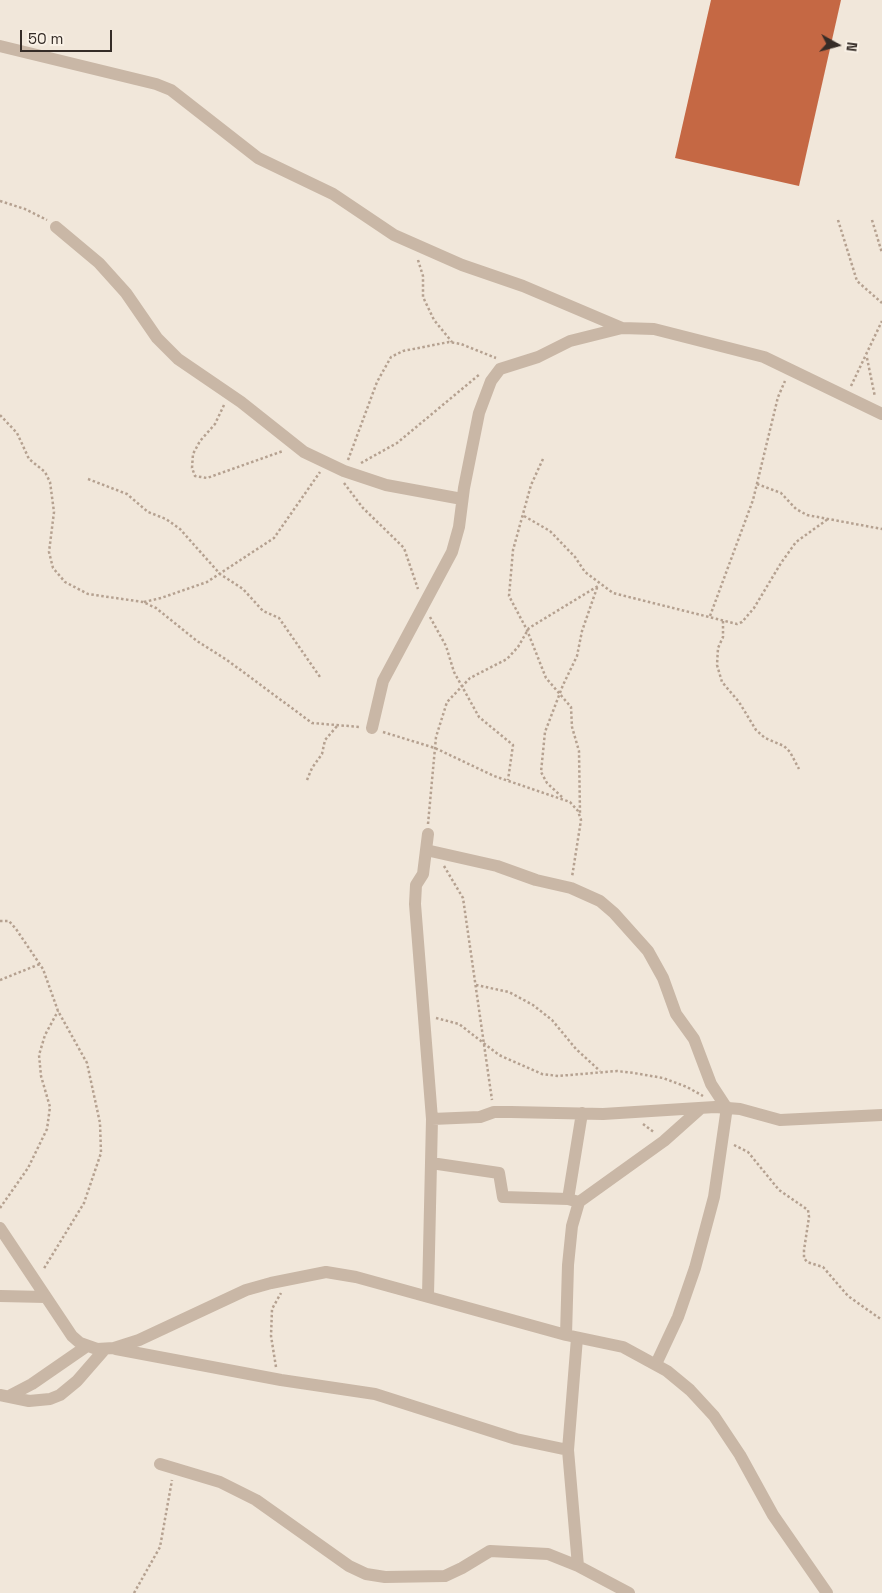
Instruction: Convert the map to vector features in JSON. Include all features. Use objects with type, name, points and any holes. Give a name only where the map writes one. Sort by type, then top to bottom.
[{"type":"street","points":[[0,46],[156,84],[171,90],[258,158],[333,194],[386,230],[462,265],[523,286],[622,328]]},
{"type":"street","points":[[56,227],[99,263],[126,294],[157,338],[178,359],[229,394],[302,450],[335,467],[386,485],[462,499]]},
{"type":"street","points":[[372,728],[383,681],[452,552],[459,527],[462,499],[479,412],[488,388],[498,372],[515,364],[538,357],[565,343],[622,328],[654,329],[764,357],[881,414]]},
{"type":"street","points":[[428,834],[430,851],[423,874],[417,883],[416,898],[432,1119],[428,1295]]},
{"type":"street","points":[[430,851],[497,866],[547,884],[571,888],[600,901],[634,932],[648,951],[663,978],[676,1014],[694,1039],[723,1107],[723,1141],[714,1197],[695,1268],[678,1317],[656,1364]]},
{"type":"street","points":[[432,1119],[480,1117],[494,1112],[628,1113],[723,1107],[740,1108],[780,1120],[882,1114]]},
{"type":"street","points":[[431,1163],[499,1174],[503,1197],[573,1200],[664,1141],[701,1108]]},
{"type":"street","points":[[578,1566],[568,1450],[572,1336],[569,1255],[582,1113]]},
{"type":"street","points":[[0,1228],[72,1336],[86,1346],[382,1396],[516,1439],[568,1450]]},
{"type":"street","points":[[4,1396],[29,1401],[50,1399],[60,1395],[109,1349],[139,1340],[230,1296],[286,1280],[332,1273],[356,1276],[428,1295],[459,1306],[572,1336],[623,1347],[656,1364],[690,1390],[714,1416],[740,1455],[773,1515],[827,1593]]},
{"type":"street","points":[[0,1296],[46,1296]]},
{"type":"street","points":[[4,1396],[32,1384],[86,1346]]},
{"type":"street","points":[[160,1464],[220,1482],[256,1500],[349,1566],[366,1574],[385,1578],[445,1576],[462,1568],[484,1553],[497,1550],[548,1554],[578,1566],[629,1593]]},
{"type":"path","points":[[0,201],[25,209],[56,227]]},
{"type":"path","points":[[838,220],[857,281],[882,304]]},
{"type":"path","points":[[872,220],[882,253]]},
{"type":"path","points":[[412,242],[423,276],[423,298],[434,320],[452,343]]},
{"type":"path","points":[[846,396],[882,321]]},
{"type":"path","points":[[0,415],[17,433],[29,460],[46,472],[50,482],[54,512],[49,552],[53,568],[58,577],[77,590],[88,594],[143,602],[202,584],[274,538],[314,479],[345,463],[351,455],[377,382],[391,357],[398,352],[435,343],[452,343],[515,364]]},
{"type":"path","points":[[866,356],[868,373],[881,414]]},
{"type":"path","points":[[710,616],[736,549],[757,484],[778,397],[792,369]]},
{"type":"path","points":[[335,467],[380,455],[483,372]]},
{"type":"path","points":[[229,394],[215,424],[200,441],[194,454],[192,468],[196,477],[207,478],[282,451],[302,450]]},
{"type":"path","points":[[543,459],[531,485],[524,516],[513,550],[509,593],[539,665],[560,696],[571,707],[572,727],[579,751],[580,815],[571,888]]},
{"type":"path","points":[[335,467],[363,508],[405,550],[424,604],[446,646],[454,672],[479,717],[513,744],[508,780]]},
{"type":"path","points":[[88,479],[127,494],[148,512],[172,523],[188,535],[220,574],[243,589],[263,611],[279,618],[320,677]]},
{"type":"path","points":[[757,484],[781,493],[796,509],[807,515],[882,529]]},
{"type":"path","points":[[524,516],[550,531],[575,557],[585,572],[599,585],[623,596],[737,624],[742,622],[796,542],[828,519]]},
{"type":"path","points":[[428,834],[434,748],[443,710],[447,702],[462,686],[506,659],[518,647],[526,630],[599,585]]},
{"type":"path","points":[[580,815],[548,783],[541,767],[546,732],[577,656],[582,631],[599,585]]},
{"type":"path","points":[[143,602],[169,617],[197,641],[227,660],[312,723],[372,728],[434,748],[464,764],[564,799]]},
{"type":"path","points":[[723,621],[723,636],[718,648],[717,665],[722,682],[739,702],[756,730],[765,738],[784,746],[790,752],[799,770]]},
{"type":"path","points":[[307,780],[312,768],[322,754],[325,740],[338,725]]},
{"type":"path","points":[[430,851],[463,898],[494,1112]]},
{"type":"path","points":[[0,921],[9,921],[40,964],[58,1011],[87,1063],[97,1106],[102,1147],[84,1203],[36,1282]]},
{"type":"path","points":[[0,980],[40,964]]},
{"type":"path","points":[[476,984],[509,992],[533,1005],[552,1020],[576,1049],[600,1072]]},
{"type":"path","points":[[0,1208],[28,1168],[47,1129],[50,1107],[41,1076],[39,1055],[45,1035],[58,1011]]},
{"type":"path","points":[[424,1017],[443,1019],[459,1024],[499,1055],[542,1074],[558,1076],[618,1071],[663,1078],[702,1094],[723,1107]]},
{"type":"path","points":[[628,1113],[664,1141]]},
{"type":"path","points":[[723,1141],[748,1152],[779,1190],[808,1210],[810,1216],[804,1258],[807,1262],[823,1267],[848,1296],[882,1320]]},
{"type":"path","points":[[281,1380],[276,1368],[271,1326],[272,1306],[281,1294],[286,1280]]},
{"type":"path","points":[[134,1593],[160,1548],[166,1520],[167,1499],[175,1469]]},
{"type":"building","points":[[711,0],[841,0],[799,186],[675,158]]}]
